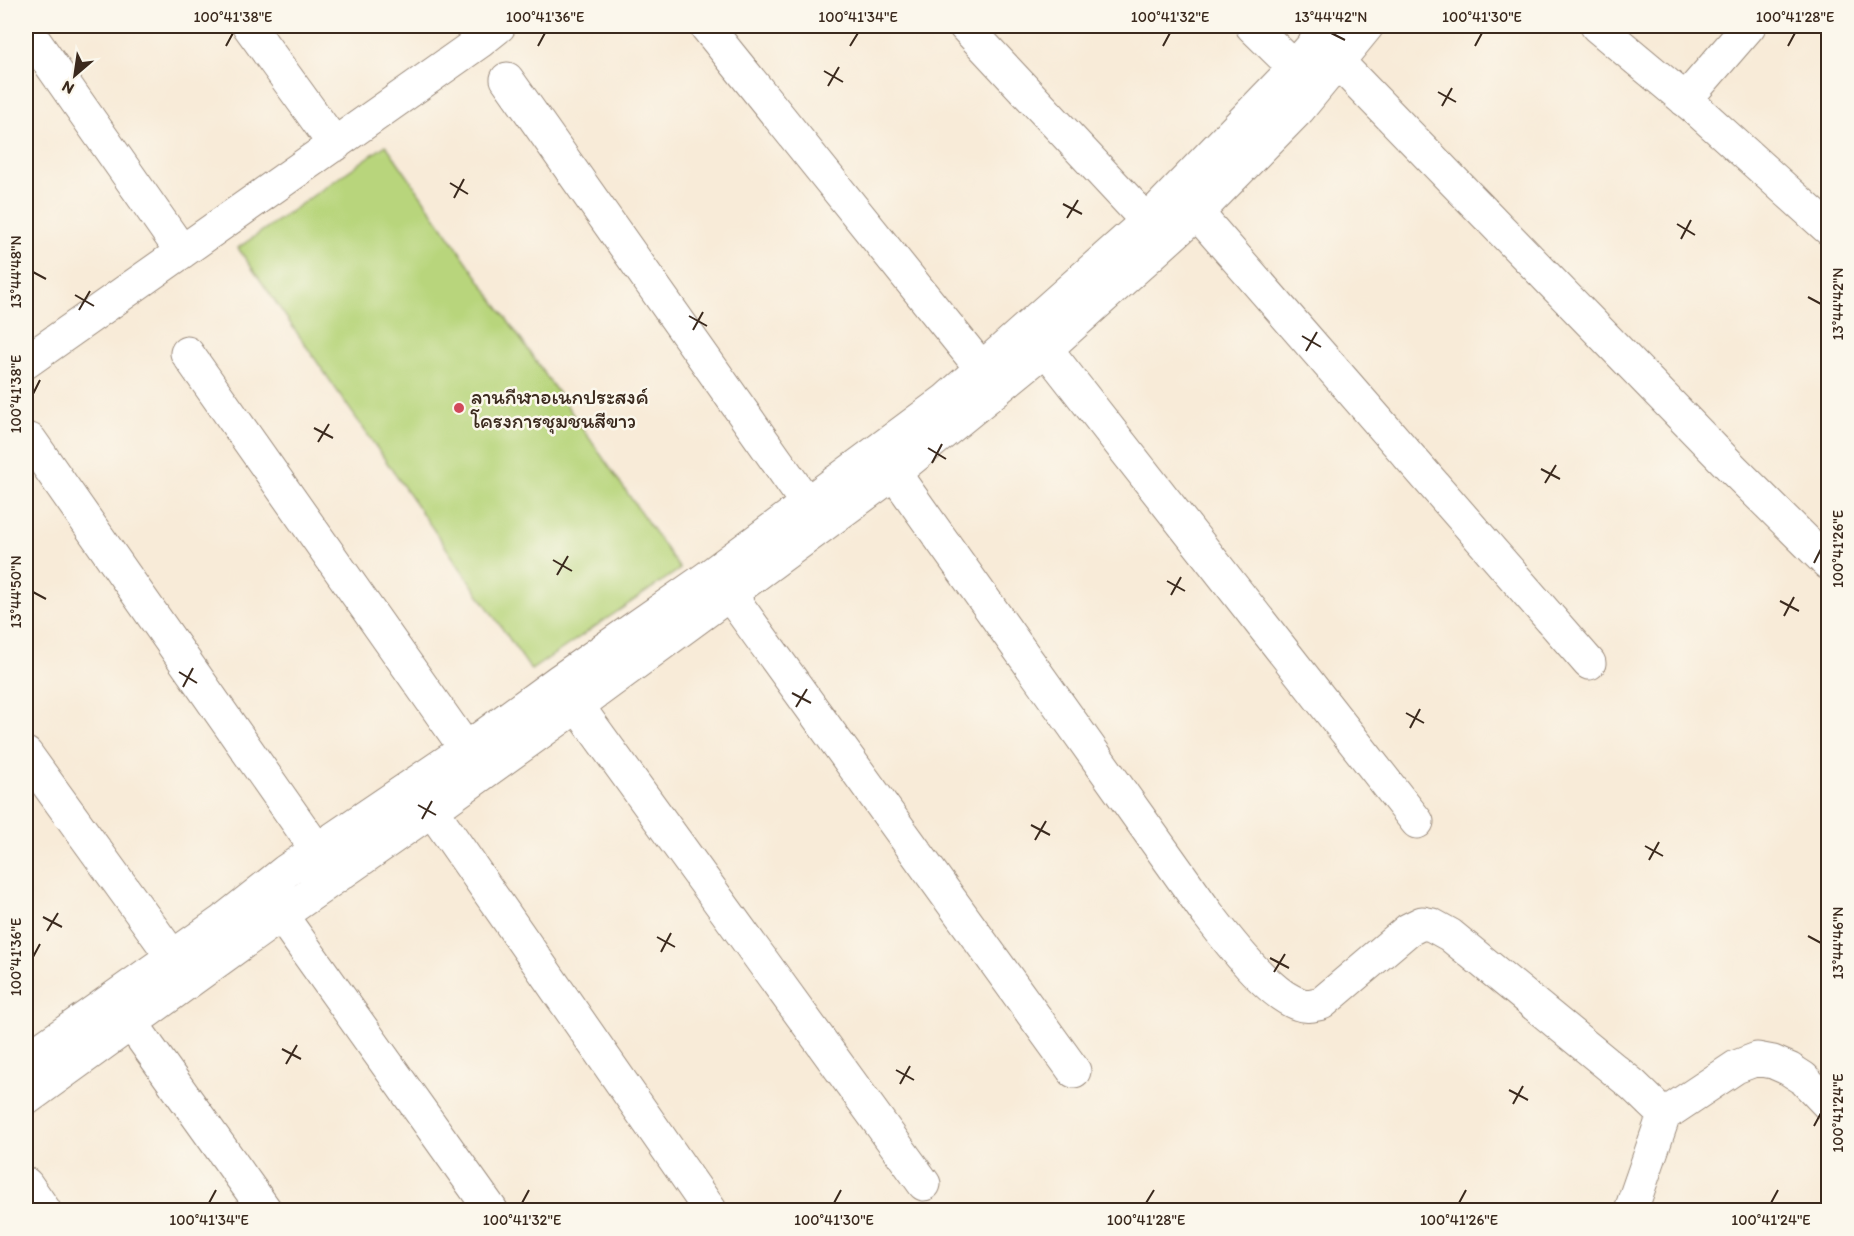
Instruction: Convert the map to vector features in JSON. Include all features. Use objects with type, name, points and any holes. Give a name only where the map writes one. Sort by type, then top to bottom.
[{"type":"street","points":[[249,26],[335,146]]},
{"type":"street","points":[[706,26],[982,369]]},
{"type":"street","points":[[965,26],[1156,232]]},
{"type":"street","points":[[1252,26],[1295,68]]},
{"type":"street","points":[[26,1099],[515,749],[568,693],[708,577],[815,514],[894,473],[1046,349],[1156,232],[1330,26]]},
{"type":"street","points":[[26,1060],[223,921],[262,889],[317,850],[466,749],[568,693],[730,595],[815,514],[982,369],[1156,232],[1197,213],[1299,109],[1367,26]]},
{"type":"street","points":[[1597,26],[1685,100],[1828,228]]},
{"type":"street","points":[[1685,100],[1749,26]]},
{"type":"street","points":[[26,29],[182,252]]},
{"type":"street","points":[[29,353],[182,252],[335,146],[487,29]]},
{"type":"street","points":[[1338,62],[1734,470],[1828,563]]},
{"type":"street","points":[[507,79],[815,514]]},
{"type":"street","points":[[1197,213],[1589,663]]},
{"type":"street","points":[[1046,349],[1417,822]]},
{"type":"street","points":[[187,353],[466,749]]},
{"type":"street","points":[[30,440],[317,850]]},
{"type":"street","points":[[894,473],[1207,913],[1231,944],[1270,985],[1299,1004],[1322,1003],[1408,930],[1422,923],[1432,925],[1450,935],[1634,1085],[1664,1115]]},
{"type":"street","points":[[730,595],[1074,1071]]},
{"type":"street","points":[[568,693],[924,1184]]},
{"type":"street","points":[[26,754],[172,956]]},
{"type":"street","points":[[432,810],[710,1210]]},
{"type":"street","points":[[262,889],[491,1210]]},
{"type":"street","points":[[132,1024],[265,1210]]},
{"type":"street","points":[[1631,1210],[1664,1115],[1736,1067],[1757,1059],[1773,1062],[1803,1078],[1828,1104]]},
{"type":"street","points":[[26,1184],[44,1210]]},
{"type":"green space","name":"ลานกีฬาอเนกประสงค์ โครงการชุมชนสีขาว","points":[[386,145],[680,569],[531,670],[238,248]]},
{"type":"place","name":"ลานกีฬาอเนกประสงค์ โครงการชุมชนสีขาว","points":[[459,408]]}]
